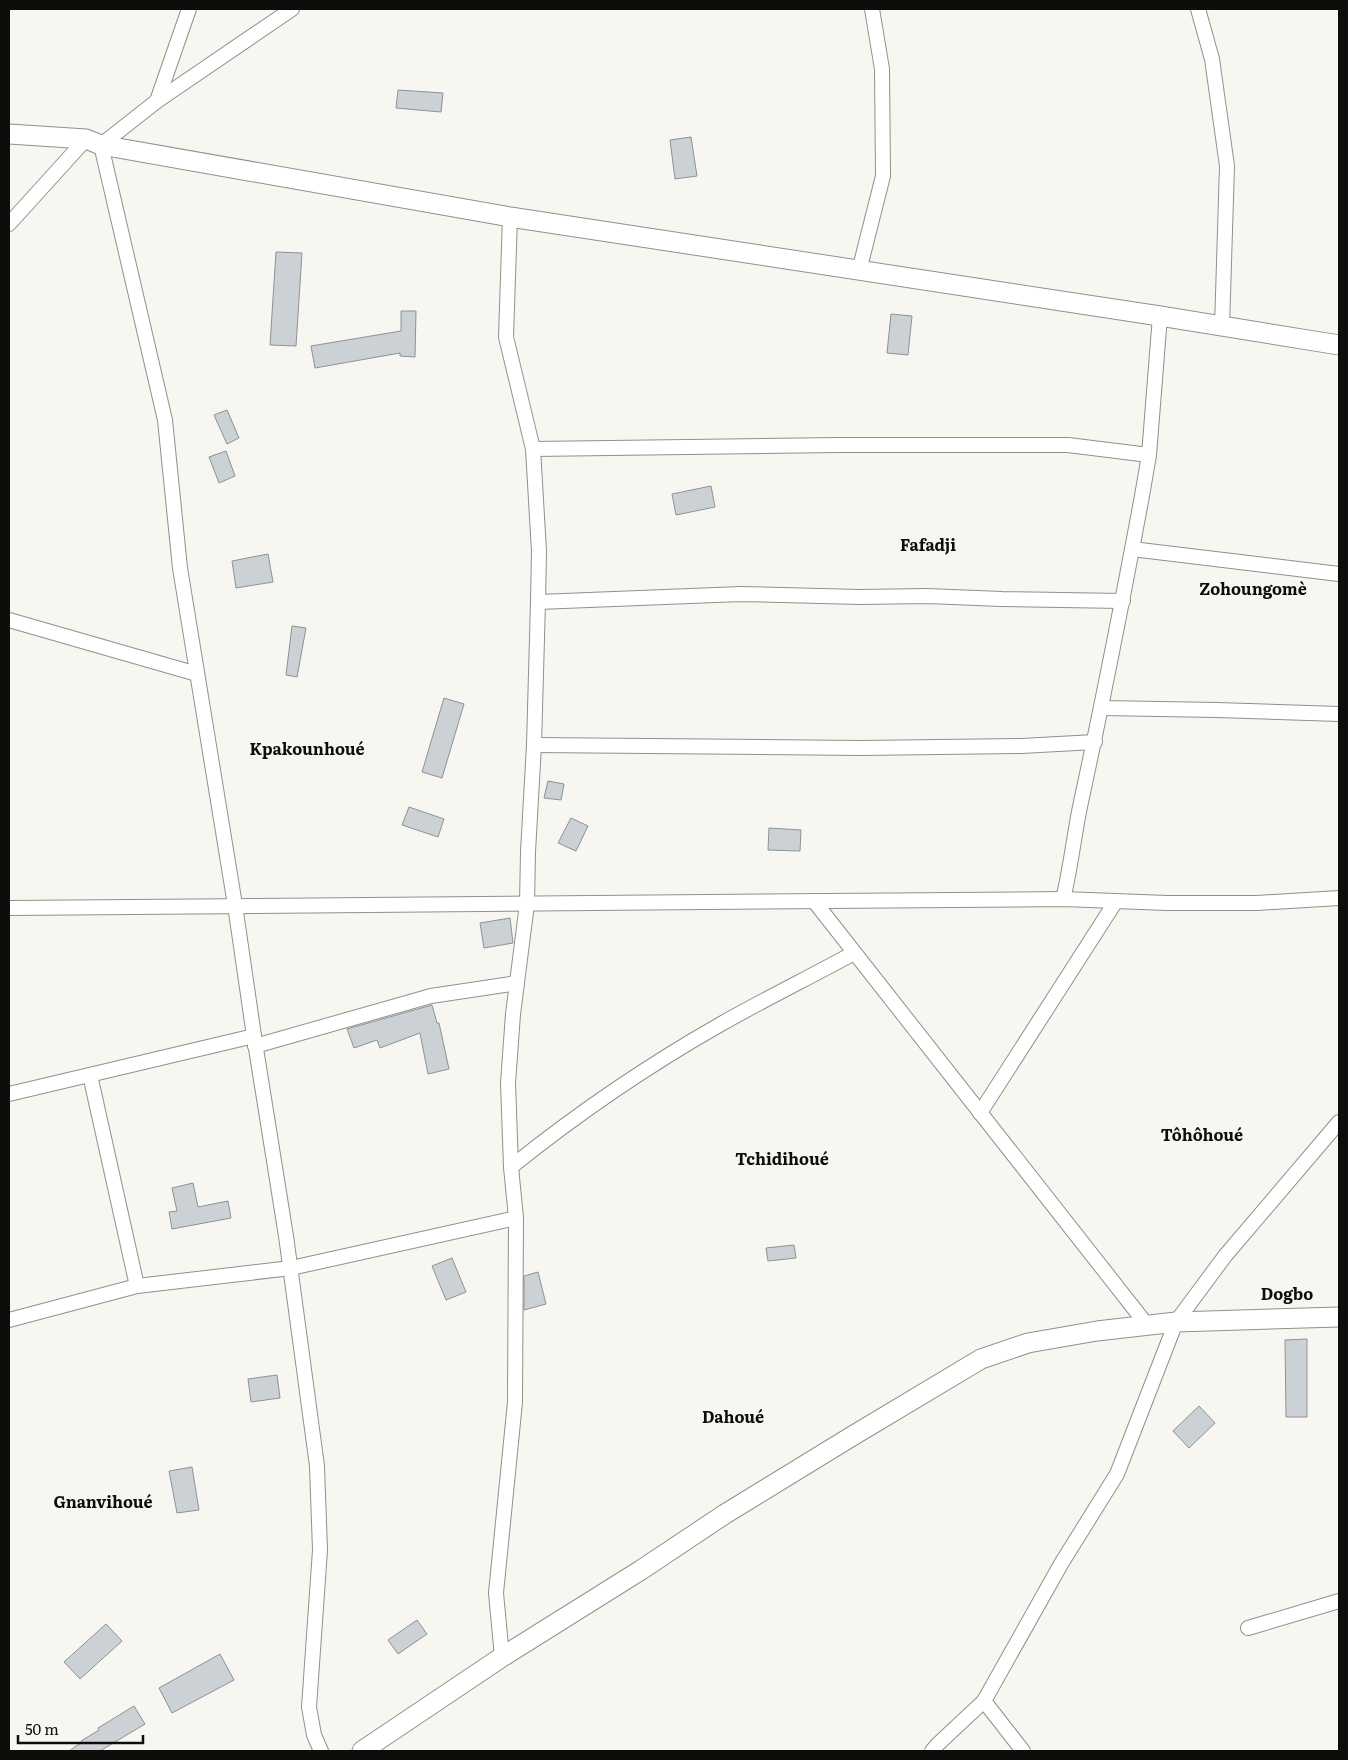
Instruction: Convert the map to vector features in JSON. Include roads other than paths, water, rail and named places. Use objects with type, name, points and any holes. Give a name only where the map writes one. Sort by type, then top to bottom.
[{"type":"main road","points":[[9,134],[94,142],[510,217],[1160,316],[1339,346]]},
{"type":"main road","points":[[362,1751],[502,1657],[733,1509],[981,1359],[1028,1344],[1097,1330],[1176,1322],[1339,1317]]},
{"type":"street","points":[[157,101],[189,9]]},
{"type":"street","points":[[9,224],[94,142],[292,9]]},
{"type":"street","points":[[860,271],[883,176],[882,69],[872,9]]},
{"type":"street","points":[[1198,9],[1212,59],[1227,166],[1222,327]]},
{"type":"street","points":[[94,142],[165,420],[180,568],[235,905],[254,1041],[291,1268],[317,1466],[320,1550],[309,1707],[314,1735],[321,1751]]},
{"type":"street","points":[[502,1657],[496,1593],[515,1402],[516,1218],[511,1166],[508,1083],[517,983],[527,904],[538,602],[538,551],[533,449],[506,338],[510,217]]},
{"type":"street","points":[[1063,899],[1123,601],[1149,455],[1160,316]]},
{"type":"street","points":[[533,449],[828,445],[1068,445],[1149,455]]},
{"type":"street","points":[[1132,549],[1339,574]]},
{"type":"street","points":[[538,602],[741,594],[1123,601]]},
{"type":"street","points":[[9,620],[197,674]]},
{"type":"street","points":[[1102,708],[1339,714]]},
{"type":"street","points":[[534,745],[860,748],[1021,746],[1095,742]]},
{"type":"street","points":[[9,908],[1063,899],[1167,903],[1256,903],[1339,898]]},
{"type":"street","points":[[814,901],[1147,1325]]},
{"type":"street","points":[[980,1113],[1116,901]]},
{"type":"street","points":[[511,1166],[560,1128],[654,1065],[720,1024],[854,953]]},
{"type":"street","points":[[9,1094],[254,1041],[431,996],[517,983]]},
{"type":"street","points":[[90,1075],[137,1286]]},
{"type":"street","points":[[932,1751],[984,1701],[1061,1564],[1117,1474],[1176,1322],[1225,1256],[1339,1122]]},
{"type":"street","points":[[9,1320],[137,1286],[291,1268],[516,1218]]},
{"type":"street","points":[[1248,1628],[1339,1601]]},
{"type":"street","points":[[984,1701],[1023,1751]]},
{"type":"district","name":"Fafadji","points":[[928,545]]},
{"type":"district","name":"Zohoungomè","points":[[1253,589]]},
{"type":"district","name":"Kpakounhoué","points":[[307,749]]},
{"type":"district","name":"Tôhôhoué","points":[[1202,1135]]},
{"type":"district","name":"Tchidihoué","points":[[782,1159]]},
{"type":"district","name":"Dogbo","points":[[1287,1294]]},
{"type":"district","name":"Dahoué","points":[[733,1417]]},
{"type":"district","name":"Gnanvihoué","points":[[103,1502]]}]
